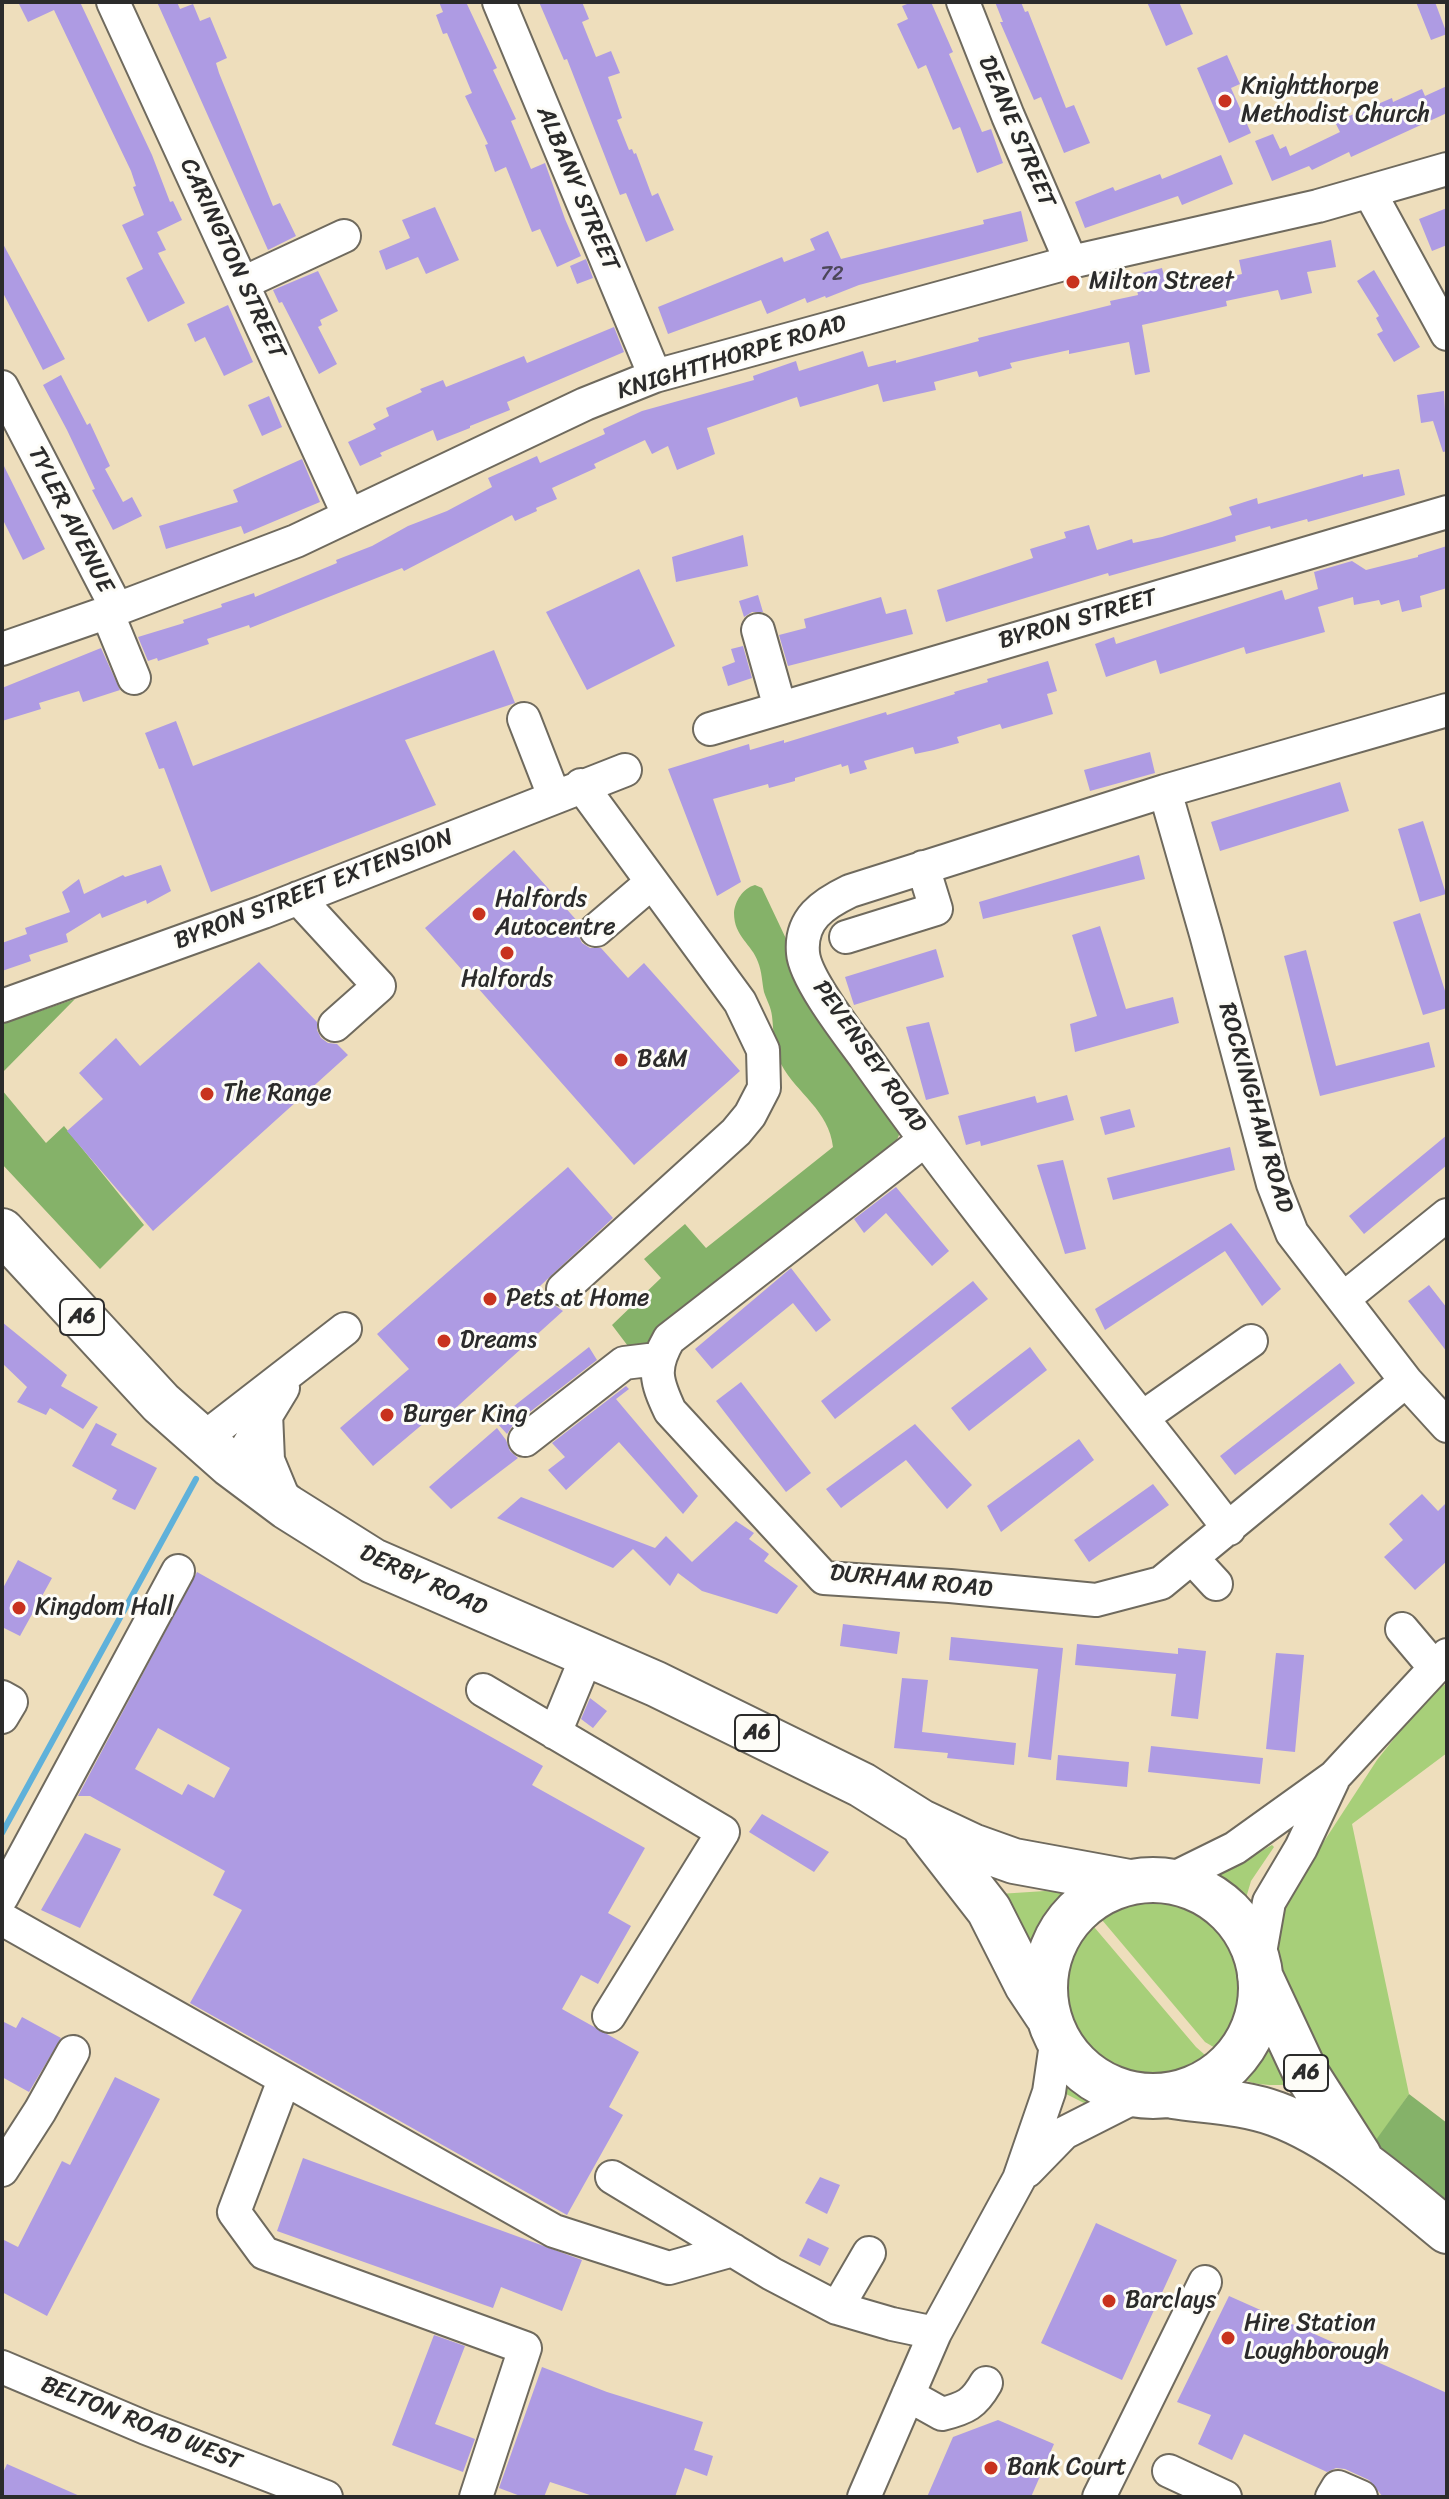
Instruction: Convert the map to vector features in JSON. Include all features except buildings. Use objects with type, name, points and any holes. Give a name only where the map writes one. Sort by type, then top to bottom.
[{"type":"highway","name":"DERBY ROAD","points":[[2,1231],[161,1403],[287,1507],[373,1561],[521,1627],[588,1653],[862,1785],[921,1822],[972,1846],[1014,1861],[1147,1882]]},
{"type":"highway","name":"DERBY ROAD","points":[[921,1822],[989,1910],[1053,2029]]},
{"type":"highway","name":"A6","points":[[1147,1882],[1197,1890],[1228,1911],[1250,1942],[1259,1970],[1304,2070],[1338,2119],[1363,2163]]},
{"type":"highway","points":[[1053,2029],[1045,1997],[1045,1980],[1047,1962],[1061,1930],[1083,1905],[1101,1893],[1147,1882]]},
{"type":"highway","points":[[1155,2096],[1200,2086],[1232,2061],[1253,2026],[1259,2007],[1259,1970]]},
{"type":"highway","name":"A6","points":[[1053,2029],[1072,2060],[1112,2088],[1275,2113],[1363,2163],[1447,2231]]},
{"type":"street","name":"CARINGTON STREET","points":[[113,2],[349,516]]},
{"type":"street","name":"ALBANY STREET","points":[[499,2],[655,376]]},
{"type":"street","name":"DEANE STREET","points":[[963,2],[1071,262]]},
{"type":"street","name":"KNIGHTTHORPE ROAD","points":[[2,649],[296,541],[585,404],[655,376],[1071,262],[1370,193],[1447,169]]},
{"type":"street","points":[[1370,193],[1447,334]]},
{"type":"street","points":[[243,283],[344,236]]},
{"type":"street","name":"TYLER AVENUE","points":[[2,387],[112,611],[134,678]]},
{"type":"street","name":"BYRON STREET","points":[[710,729],[1447,512]]},
{"type":"street","points":[[758,630],[780,708]]},
{"type":"street","name":"PEVENSEY ROAD","points":[[1247,1527],[1143,1417],[925,1140],[820,992],[803,955],[805,931],[814,913],[850,891],[1165,791],[1447,710]]},
{"type":"street","points":[[524,719],[567,790],[651,883],[740,1002],[763,1050],[764,1088],[750,1115],[736,1132],[563,1289]]},
{"type":"street","name":"BYRON STREET EXTENSION","points":[[2,1006],[298,898],[567,790],[625,770]]},
{"type":"street","name":"ROCKINGHAM ROAD","points":[[1165,791],[1281,1207],[1292,1233],[1406,1381],[1447,1426]]},
{"type":"street","points":[[846,937],[936,909],[923,867]]},
{"type":"street","points":[[596,930],[651,883]]},
{"type":"street","points":[[298,898],[379,986],[335,1025]]},
{"type":"street","points":[[525,1440],[624,1363],[657,1359],[669,1339],[800,1248],[925,1140]]},
{"type":"street","points":[[1343,1299],[1447,1215]]},
{"type":"street","points":[[217,1452],[300,1366],[345,1329]]},
{"type":"street","points":[[1143,1417],[1251,1341]]},
{"type":"street","name":"DURHAM ROAD","points":[[657,1359],[659,1388],[670,1411],[824,1578],[1096,1600],[1161,1583],[1192,1558],[1247,1527],[1406,1381]]},
{"type":"street","points":[[217,1452],[243,1454],[266,1413],[300,1366]]},
{"type":"street","points":[[266,1413],[268,1460],[287,1507]]},
{"type":"street","points":[[1192,1558],[1216,1584]]},
{"type":"street","points":[[2,1897],[178,1571]]},
{"type":"street","points":[[1147,1882],[1235,1848],[1266,1829],[1334,1777],[1441,1662],[1402,1629]]},
{"type":"street","points":[[555,1733],[588,1653]]},
{"type":"street","points":[[483,1690],[723,1832],[609,2016]]},
{"type":"street","points":[[2,1697],[11,1702],[2,1717]]},
{"type":"street","points":[[1259,1970],[1269,1902],[1301,1848],[1334,1777]]},
{"type":"street","points":[[2,1919],[554,2231],[669,2268],[733,2250]]},
{"type":"street","points":[[864,2497],[935,2333],[1019,2179],[1049,2092],[1053,2029]]},
{"type":"street","points":[[2,2170],[73,2052]]},
{"type":"street","points":[[284,2080],[234,2212],[264,2253],[525,2348],[476,2497]]},
{"type":"street","points":[[1019,2179],[1064,2133],[1155,2096]]},
{"type":"street","points":[[612,2177],[837,2308],[935,2333]]},
{"type":"street","points":[[837,2308],[869,2253]]},
{"type":"street","points":[[1099,2497],[1205,2282]]},
{"type":"street","name":"BELTON ROAD WEST","points":[[2,2367],[146,2428],[326,2497]]},
{"type":"street","points":[[908,2395],[942,2414],[976,2401],[986,2383]]},
{"type":"street","points":[[1169,2471],[1225,2497]]},
{"type":"street","points":[[1332,2497],[1338,2487],[1361,2497]]},
{"type":"green space","points":[[755,885],[762,888],[833,1038],[896,1111],[899,1135],[893,1149],[637,1358],[612,1325],[661,1278],[644,1259],[685,1224],[706,1248],[833,1147],[819,1112],[778,1058],[759,966],[737,928],[736,904],[743,892]]},
{"type":"green space","points":[[75,999],[2,1073],[2,1024]]},
{"type":"green space","points":[[2,1090],[46,1143],[64,1126],[144,1225],[100,1269],[2,1164]]},
{"type":"green space","points":[[1447,1683],[1447,1753],[1352,1824],[1409,2094],[1368,2153],[1321,2081],[1283,1973],[1278,1927],[1291,1892],[1377,1760],[1428,1696]]},
{"type":"green space","points":[[1272,1845],[1274,1847],[1251,1881],[1246,1898],[1258,1902],[1255,1916],[1250,1916],[1213,1880],[1213,1874]]},
{"type":"green space","points":[[1063,1892],[1072,1900],[1052,1925],[1035,1961],[999,1894]]},
{"type":"green space","points":[[1148,1892],[1176,1895],[1201,1905],[1216,1917],[1236,1948],[1241,1965],[1240,2000],[1222,2052],[1205,2042],[1097,1914],[1122,1899]]},
{"type":"green space","points":[[1089,1921],[1196,2047],[1213,2062],[1196,2073],[1177,2079],[1134,2081],[1094,2067],[1078,2054],[1066,2034],[1061,1988],[1069,1953]]},
{"type":"green space","points":[[1266,2031],[1292,2084],[1255,2083],[1236,2075]]},
{"type":"green space","points":[[1068,2076],[1103,2097],[1088,2105],[1062,2092]]},
{"type":"green space","points":[[1409,2094],[1447,2123],[1447,2205],[1368,2151]]},
{"type":"waterway","points":[[2,1833],[196,1479]]},
{"type":"place","name":"Knightthorpe Methodist Church","points":[[1225,101]]},
{"type":"place","name":"Milton Street","points":[[1073,282]]},
{"type":"place","name":"Halfords Autocentre","points":[[479,914]]},
{"type":"place","name":"Halfords","points":[[507,953]]},
{"type":"place","name":"B&M","points":[[621,1060]]},
{"type":"place","name":"The Range","points":[[207,1094]]},
{"type":"place","name":"Pets at Home","points":[[490,1299]]},
{"type":"place","name":"Dreams","points":[[444,1341]]},
{"type":"place","name":"Burger King","points":[[387,1415]]},
{"type":"place","name":"Kingdom Hall","points":[[19,1608]]},
{"type":"place","name":"Barclays","points":[[1109,2301]]},
{"type":"place","name":"Hire Station Loughborough","points":[[1228,2338]]},
{"type":"place","name":"Bank Court","points":[[991,2468]]}]
